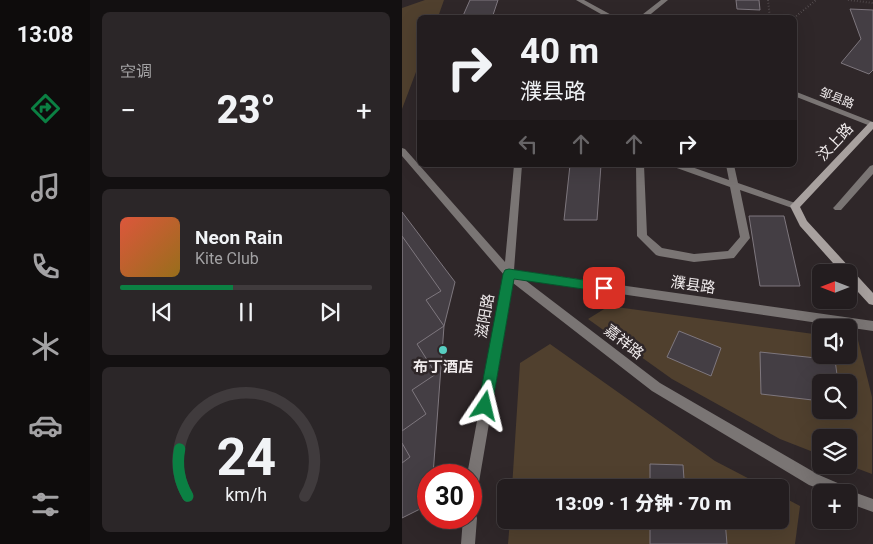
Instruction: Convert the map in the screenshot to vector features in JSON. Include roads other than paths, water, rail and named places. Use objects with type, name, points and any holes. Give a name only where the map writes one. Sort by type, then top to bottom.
[{"type":"street","points":[[579,0],[608,15]]},
{"type":"street","points":[[644,15],[665,0]]},
{"type":"street","name":"邹县路","points":[[797,94],[872,124]]},
{"type":"street","name":"汶上路","points":[[795,206],[872,124]]},
{"type":"street","name":"嘉祥路","points":[[402,151],[509,274],[656,387],[823,484]]},
{"type":"street","name":"滋阳路","points":[[475,464],[509,274],[518,167]]},
{"type":"street","points":[[640,167],[642,236],[659,252],[694,258],[731,255],[745,238],[730,167]]},
{"type":"street","points":[[683,167],[795,206],[803,223],[840,264]]},
{"type":"street","points":[[838,208],[872,168]]},
{"type":"street","name":"濮县路","points":[[509,274],[872,326]]},
{"type":"street","points":[[857,284],[872,301]]},
{"type":"street","points":[[857,500],[872,506]]},
{"type":"street","points":[[468,544],[469,529]]},
{"type":"place","name":"布丁酒店","points":[[443,350]]}]
